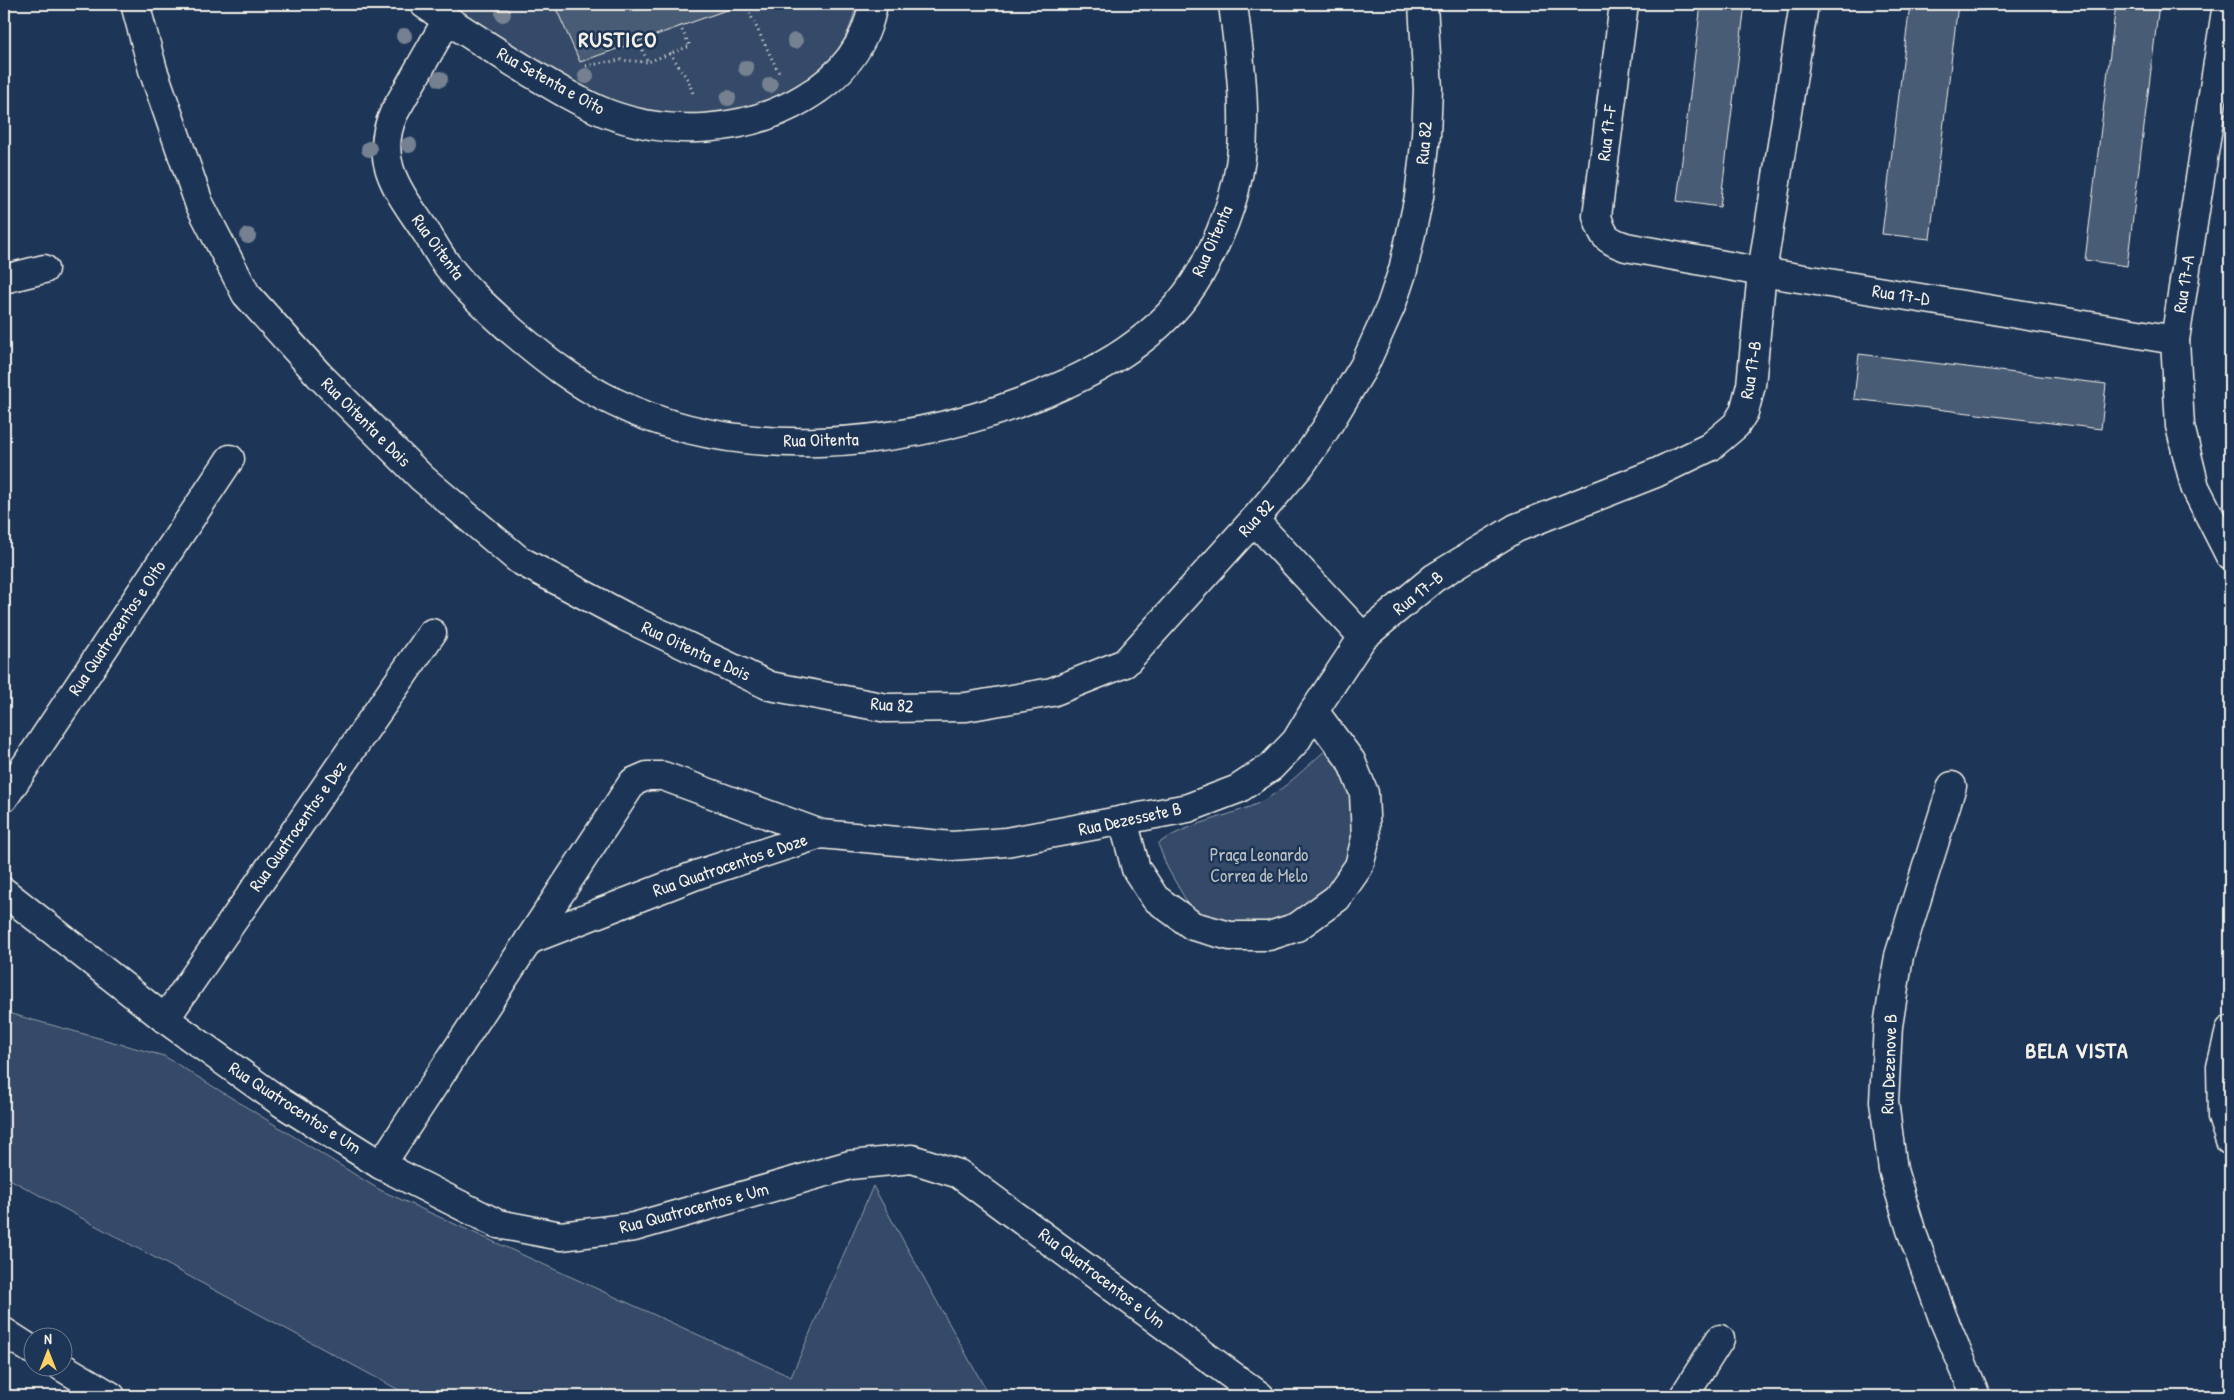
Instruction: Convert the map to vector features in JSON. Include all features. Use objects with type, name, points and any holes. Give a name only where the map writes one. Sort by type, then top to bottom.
[{"type":"street","name":"Rua Oitenta e Dois","points":[[135,4],[153,70],[199,203],[246,294],[319,375],[422,478],[519,560],[626,617],[770,686]]},
{"type":"street","name":"Rua Setenta e Oito","points":[[424,4],[554,86],[606,112],[666,127],[700,127],[748,122],[794,104],[826,84],[845,66],[861,40],[873,4]]},
{"type":"street","name":"Rua Oitenta","points":[[447,20],[394,112],[389,124],[385,149],[388,166],[395,184],[448,267],[492,313],[533,349],[586,388],[617,404],[658,420],[699,431],[780,442],[821,443],[891,436],[936,428],[972,419],[1054,390],[1089,375],[1119,357],[1143,339],[1183,298],[1199,275],[1212,250],[1230,201],[1241,157],[1243,128],[1239,54],[1233,4]]},
{"type":"street","name":"Rua 82","points":[[770,686],[887,708],[966,707],[1052,692],[1125,662],[1254,520],[1301,465],[1344,400],[1377,338],[1403,270],[1419,197],[1426,136],[1428,89],[1423,4]]},
{"type":"street","name":"Rua 17-F","points":[[1624,4],[1597,216],[1602,234],[1611,242],[1626,247]]},
{"type":"street","name":"Rua 17-B","points":[[1363,638],[1434,578],[1516,528],[1656,473],[1710,447],[1736,425],[1744,412],[1751,385],[1762,272],[1804,4]]},
{"type":"street","name":"Rua 17-A","points":[[2227,4],[2175,340],[2180,426],[2195,487],[2230,556]]},
{"type":"street","name":"Rua 17-D","points":[[1626,247],[1762,272],[2175,340]]},
{"type":"street","points":[[4,279],[44,269]]},
{"type":"street","name":"Rua Quatrocentos e Oito","points":[[4,798],[230,459]]},
{"type":"street","points":[[1254,520],[1363,638]]},
{"type":"street","name":"Rua Quatrocentos e Dez","points":[[165,1019],[432,633]]},
{"type":"street","name":"Rua Dezessete B","points":[[822,834],[952,846],[1006,842],[1064,833],[1188,808],[1238,789],[1271,767],[1296,741],[1363,638]]},
{"type":"street","points":[[1123,820],[1136,869],[1155,898],[1193,926],[1230,936],[1269,936],[1297,927],[1337,898],[1360,866],[1366,838],[1364,793],[1351,761],[1314,711]]},
{"type":"street","name":"Rua Quatrocentos e Doze","points":[[381,1165],[633,782],[647,776],[663,776],[822,834]]},
{"type":"street","name":"Rua Dezenove B","points":[[1952,786],[1899,956],[1888,1026],[1884,1101],[1892,1170],[1943,1318],[1976,1396]]},
{"type":"street","name":"Rua Quatrocentos e Doze","points":[[529,940],[699,874],[822,834]]},
{"type":"street","name":"Rua Quatrocentos e Um","points":[[4,892],[165,1019],[282,1103],[381,1165],[498,1224],[561,1236],[634,1227],[850,1165],[912,1159],[959,1174],[1260,1396]]},
{"type":"street","points":[[2230,1030],[2221,1067],[2222,1116],[2230,1141]]},
{"type":"street","points":[[4,1332],[22,1344]]},
{"type":"street","points":[[1684,1396],[1720,1339]]},
{"type":"street","points":[[72,1374],[111,1396]]},
{"type":"path","points":[[745,4],[794,104]]},
{"type":"path","points":[[638,41],[648,62],[690,46],[680,26]]},
{"type":"path","points":[[670,53],[693,91],[700,127]]},
{"type":"green space","points":[[449,4],[856,4],[852,22],[840,47],[822,69],[803,83],[781,95],[757,104],[705,114],[679,115],[632,109],[612,101],[513,48]]},
{"type":"green space","name":"Praça Leonardo Correa de Melo","points":[[1327,749],[1356,805],[1356,835],[1347,868],[1320,897],[1276,922],[1233,924],[1195,916],[1168,869],[1158,844],[1181,831],[1270,797]]},
{"type":"green space","points":[[4,1012],[164,1056],[380,1190],[791,1377],[873,1186],[987,1392],[996,1396],[410,1396],[4,1176]]},
{"type":"building","points":[[554,4],[730,4],[732,8],[580,62]]},
{"type":"building","points":[[1701,4],[1745,4],[1720,207],[1677,201]]},
{"type":"building","points":[[1910,4],[1958,4],[1930,239],[1882,234]]},
{"type":"building","points":[[2116,4],[2159,4],[2127,266],[2085,260]]},
{"type":"building","points":[[1859,354],[2106,384],[2101,429],[1854,399]]},
{"type":"district","name":"RUSTICO","points":[[618,39]]},
{"type":"district","name":"BELA VISTA","points":[[2077,1050]]}]
